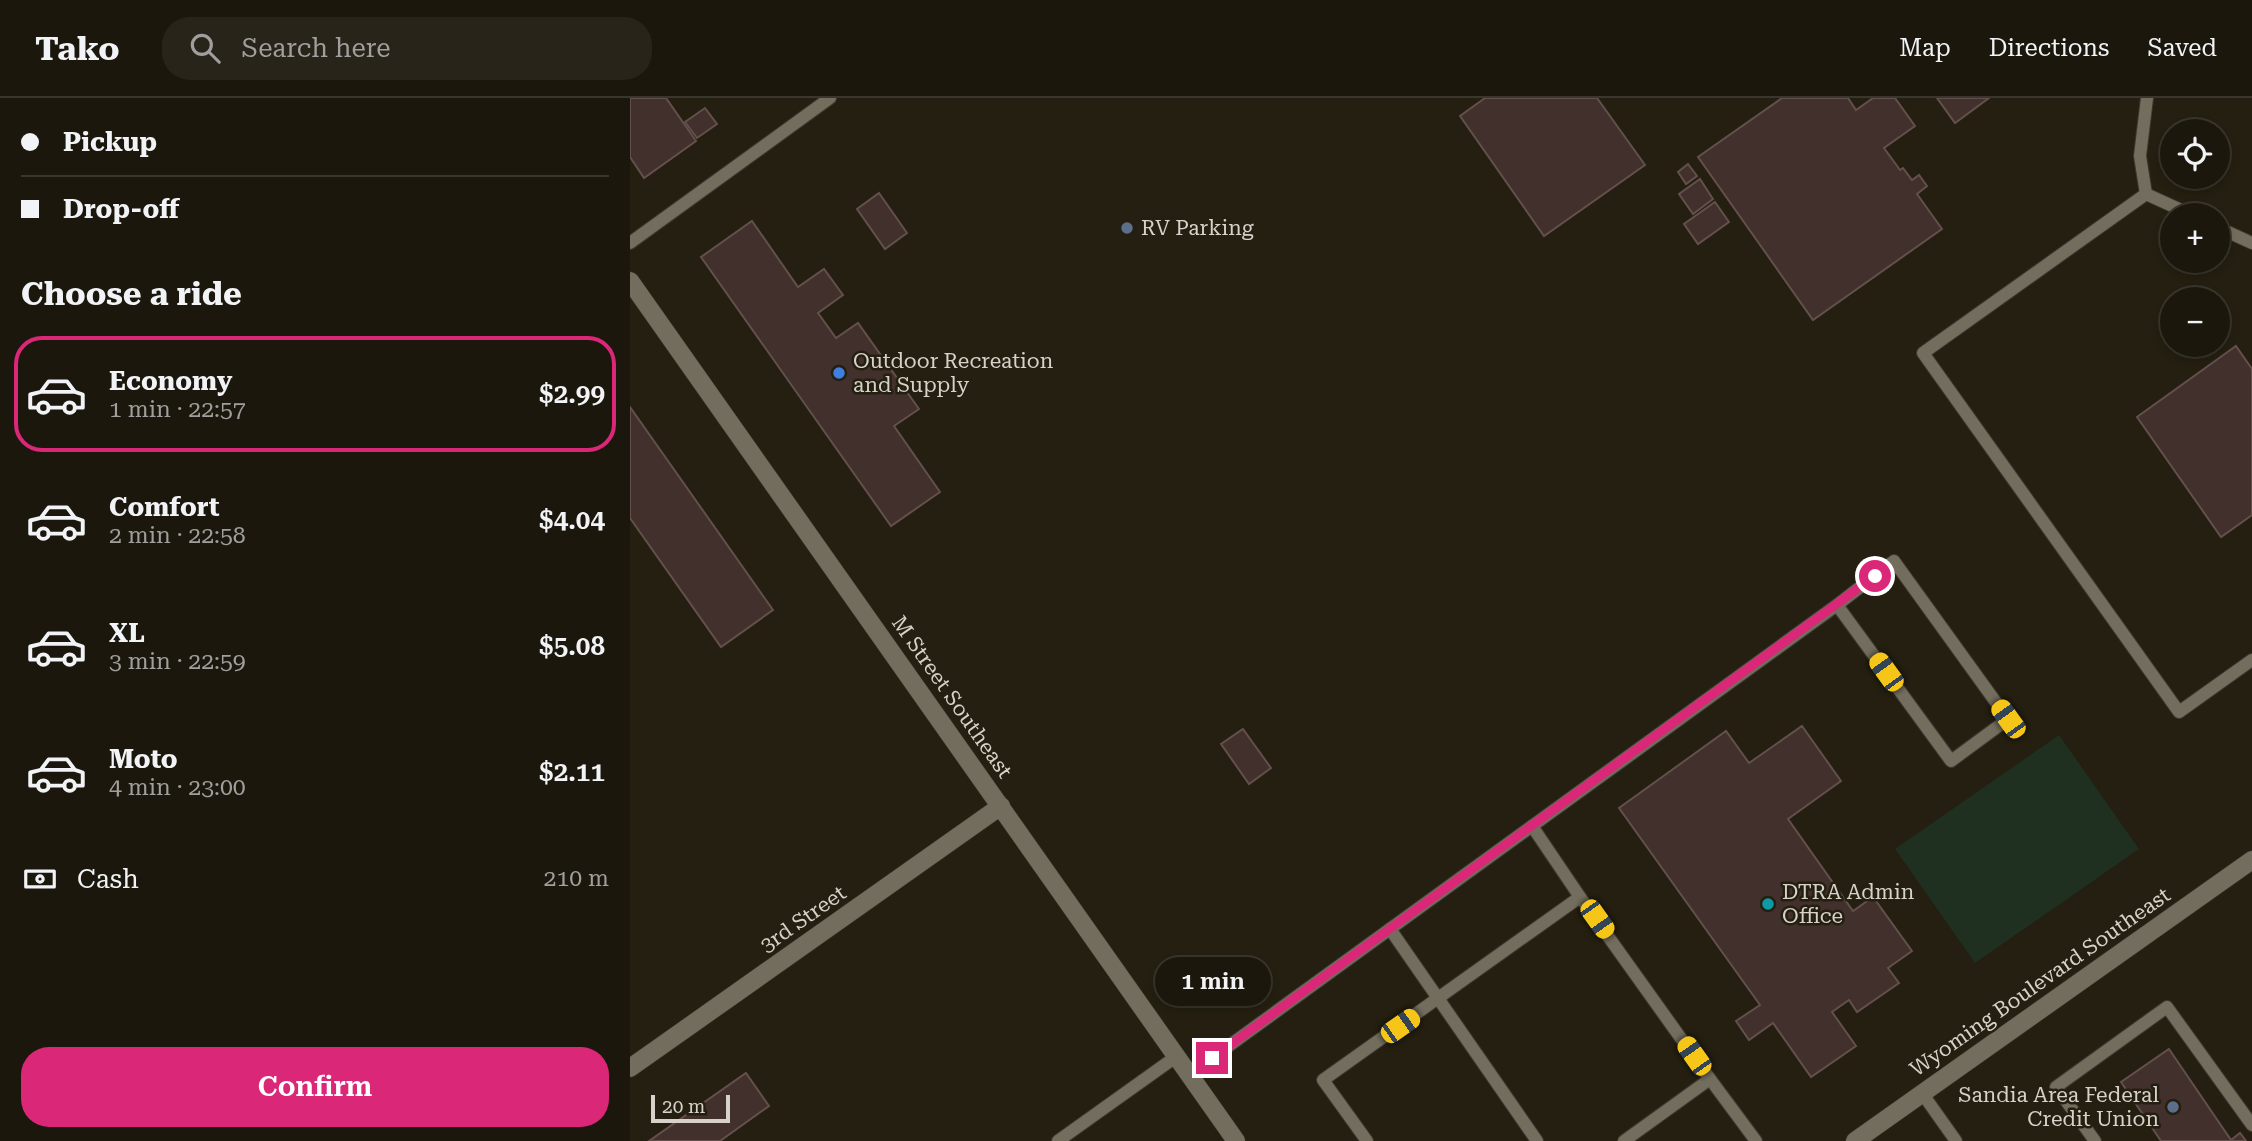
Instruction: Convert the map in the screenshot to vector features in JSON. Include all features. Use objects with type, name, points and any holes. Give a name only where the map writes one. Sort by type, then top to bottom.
[{"type":"street","name":"M Street Southeast","points":[[630,281],[1236,1141]]},
{"type":"street","name":"3rd Street","points":[[630,1068],[1001,806]]},
{"type":"street","name":"Wyoming Boulevard Southeast","points":[[1855,1141],[2252,860]]},
{"type":"lane","points":[[630,243],[830,98]]},
{"type":"lane","points":[[2146,194],[2140,156],[2147,98]]},
{"type":"lane","points":[[2146,194],[2166,203]]},
{"type":"lane","points":[[2146,194],[1923,353],[2179,712],[2252,660]]},
{"type":"lane","points":[[2230,233],[2252,243]]},
{"type":"lane","points":[[1189,1074],[1838,605],[1894,561],[2008,719],[1951,761],[1838,605]]},
{"type":"lane","points":[[1532,826],[1756,1141]]},
{"type":"lane","points":[[1367,1141],[1323,1080],[1580,897]]},
{"type":"lane","points":[[1390,929],[1536,1141]]},
{"type":"lane","points":[[2095,1141],[2056,1087],[2167,1007],[2252,1125]]},
{"type":"lane","points":[[1058,1141],[1177,1056]]},
{"type":"lane","points":[[1623,1141],[1710,1079]]},
{"type":"lane","points":[[1922,1093],[1956,1141]]},
{"type":"green space","points":[[2059,735],[2139,849],[1975,963],[1895,849]]},
{"type":"building","points":[[630,98],[666,98],[696,141],[644,178],[630,157]]},
{"type":"building","points":[[1485,98],[1597,98],[1645,165],[1544,236],[1460,116]]},
{"type":"building","points":[[1782,98],[1848,98],[1856,110],[1873,98],[1895,98],[1915,126],[1884,148],[1900,170],[1903,168],[1912,180],[1919,175],[1927,186],[1917,194],[1942,229],[1813,320],[1698,157]]},
{"type":"building","points":[[1937,98],[1989,98],[1955,123]]},
{"type":"building","points":[[705,108],[717,124],[697,138],[685,122]]},
{"type":"building","points":[[1688,164],[1697,176],[1686,184],[1678,172]]},
{"type":"building","points":[[1700,179],[1713,199],[1693,214],[1679,194]]},
{"type":"building","points":[[879,193],[907,233],[885,249],[857,209]]},
{"type":"building","points":[[1715,202],[1729,222],[1698,244],[1684,224]]},
{"type":"building","name":"Outdoor Recreation and Supply","points":[[752,221],[798,287],[824,269],[843,295],[818,313],[836,338],[858,323],[919,409],[894,426],[940,492],[891,526],[701,257]]},
{"type":"building","points":[[2236,346],[2252,369],[2252,515],[2221,537],[2137,417],[2221,357],[2230,357],[2230,350]]},
{"type":"building","points":[[630,407],[773,610],[721,647],[630,518]]},
{"type":"building","name":"DTRA Admin Office","points":[[1802,726],[1841,781],[1788,819],[1853,911],[1873,897],[1912,951],[1888,968],[1899,983],[1857,1012],[1849,1000],[1832,1012],[1856,1046],[1811,1077],[1773,1023],[1749,1040],[1736,1021],[1760,1005],[1619,808],[1726,731],[1749,763]]},
{"type":"building","points":[[1243,729],[1271,768],[1249,784],[1221,744]]},
{"type":"building","name":"Sandia Area Federal Credit Union","points":[[2169,1049],[2231,1140],[2240,1133],[2246,1141],[2161,1141],[2121,1082]]},
{"type":"building","points":[[746,1073],[769,1106],[720,1141],[649,1141]]},
{"type":"place","name":"RV Parking","points":[[1127,228]]},
{"type":"place","name":"Outdoor Recreation and Supply","points":[[839,373]]},
{"type":"place","name":"DTRA Admin Office","points":[[1768,904]]},
{"type":"place","name":"Sandia Area Federal Credit Union","points":[[2173,1107]]},
{"type":"route","points":[[1212,1058],[1875,576]]}]
